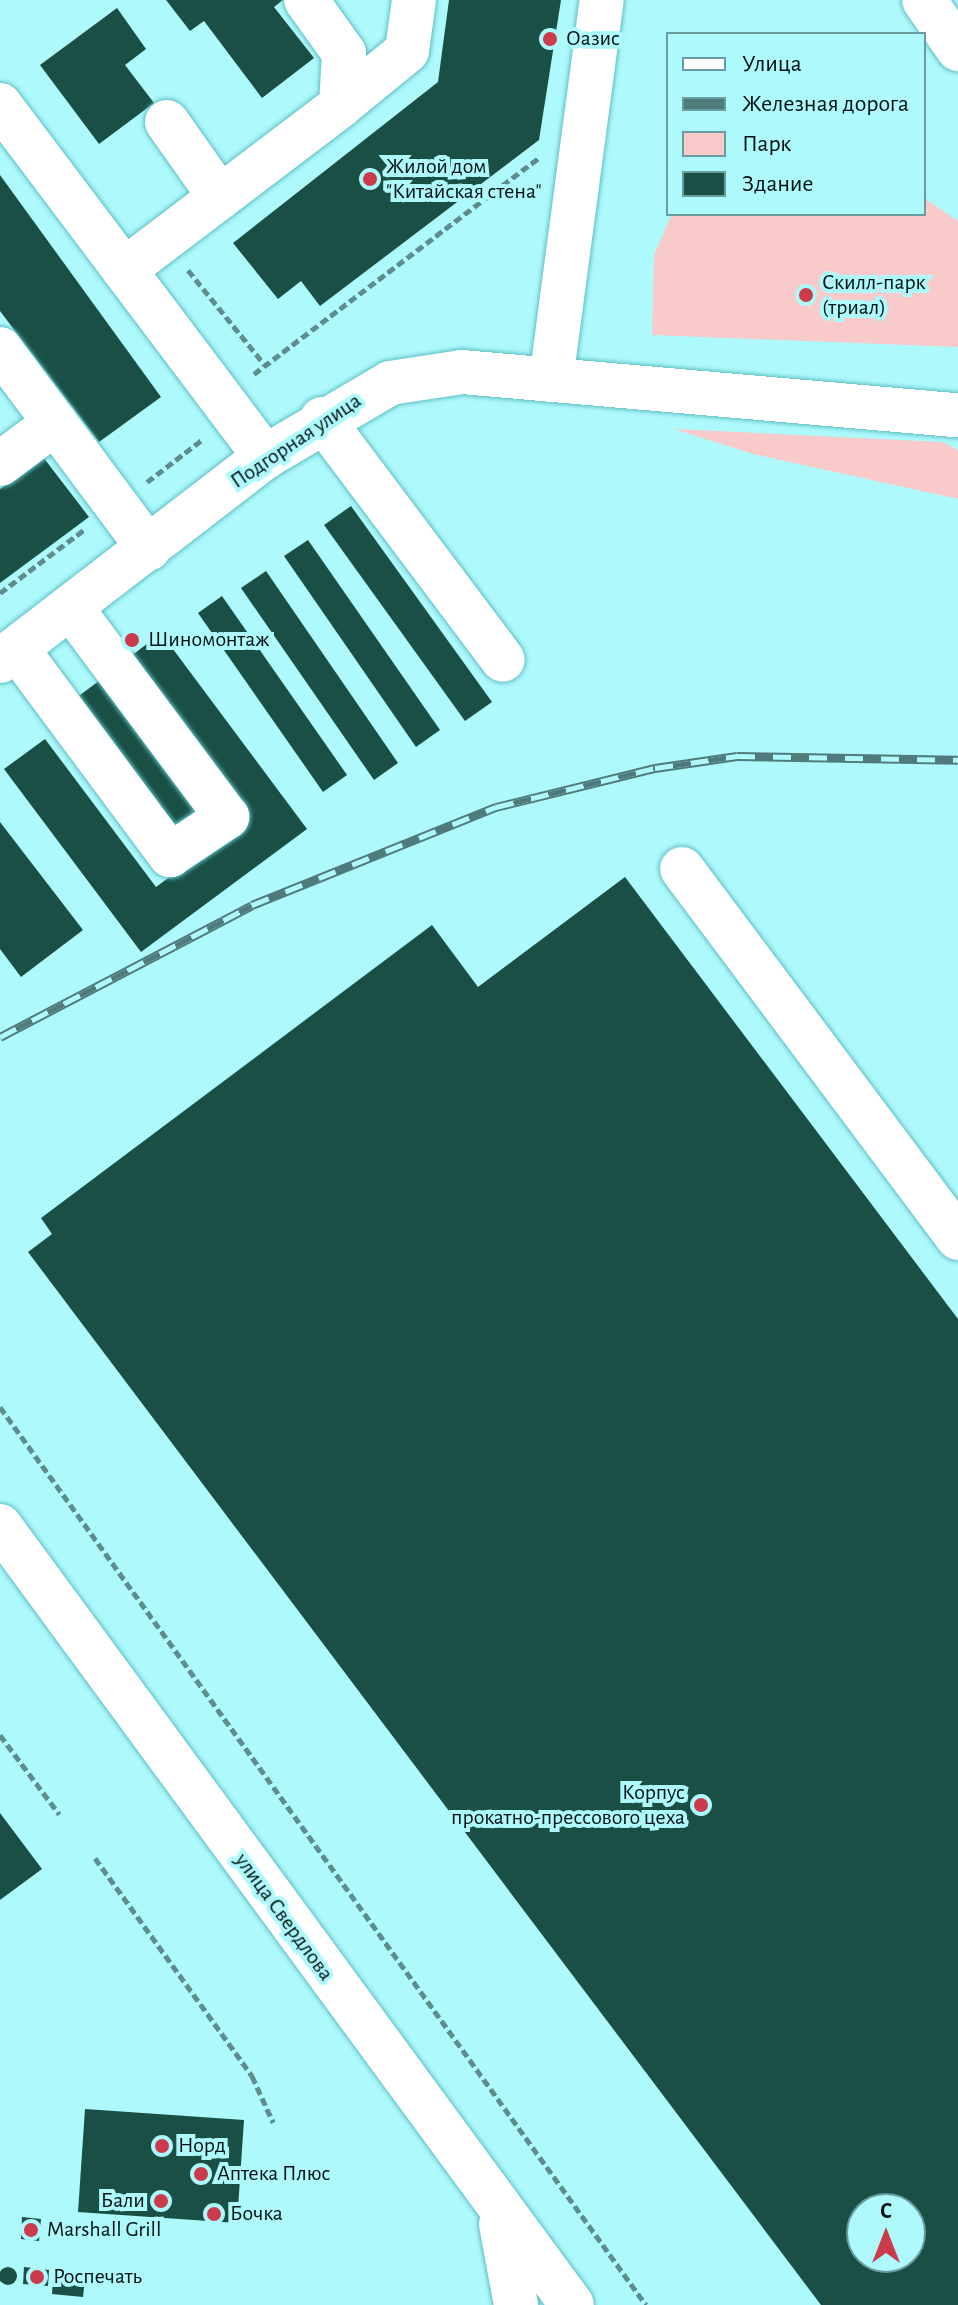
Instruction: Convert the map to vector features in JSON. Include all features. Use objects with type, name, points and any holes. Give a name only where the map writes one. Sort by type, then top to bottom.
[{"type":"street","points":[[306,0],[344,53],[341,105]]},
{"type":"street","points":[[124,270],[407,51],[414,0]]},
{"type":"street","points":[[551,380],[602,0]]},
{"type":"street","points":[[924,0],[958,49]]},
{"type":"street","points":[[0,105],[265,457]]},
{"type":"street","points":[[167,122],[220,197]]},
{"type":"street","points":[[0,349],[149,549]]},
{"type":"street","name":"Подгорная улица","points":[[8,655],[265,457],[322,419],[390,383],[425,374],[551,380],[958,415]]},
{"type":"street","points":[[322,419],[503,660]]},
{"type":"street","points":[[0,464],[55,423]]},
{"type":"street","points":[[8,655],[170,855],[227,817],[71,608]]},
{"type":"street","points":[[682,869],[958,1238]]},
{"type":"street","name":"улица Свердлова","points":[[0,1526],[497,2210],[572,2305]]},
{"type":"street","points":[[497,2210],[516,2305]]},
{"type":"path","points":[[254,374],[547,149]]},
{"type":"path","points":[[163,240],[265,365]]},
{"type":"path","points":[[0,593],[208,435]]},
{"type":"path","points":[[0,1407],[646,2305]]},
{"type":"path","points":[[0,1735],[59,1814]]},
{"type":"path","points":[[95,1858],[252,2076],[273,2122]]},
{"type":"green space","name":"Скилл-парк (триал)","points":[[926,199],[958,221],[958,347],[652,335],[654,255],[671,216],[926,216]]},
{"type":"green space","points":[[674,429],[942,442],[958,450],[958,499],[753,454]]},
{"type":"building","points":[[166,0],[283,0],[274,7],[314,58],[262,98],[204,21],[190,31]]},
{"type":"building","name":"Жилой дом \"Китайская стена\"","points":[[449,0],[561,0],[539,140],[320,306],[301,281],[278,299],[233,243],[438,82]]},
{"type":"building","points":[[117,8],[146,49],[125,65],[154,103],[99,144],[40,65]]},
{"type":"building","points":[[0,175],[161,397],[99,442],[0,311]]},
{"type":"building","points":[[43,457],[89,517],[0,583],[0,489]]},
{"type":"building","points":[[351,506],[492,702],[465,721],[324,525]]},
{"type":"building","points":[[308,540],[440,730],[416,747],[284,556]]},
{"type":"building","points":[[266,571],[398,763],[374,780],[241,588]]},
{"type":"building","points":[[222,596],[347,775],[323,792],[198,613]]},
{"type":"building","points":[[161,633],[307,829],[141,952],[4,769],[45,739],[156,887],[246,821],[126,660]]},
{"type":"building","points":[[107,675],[211,811],[180,835],[76,698]]},
{"type":"building","points":[[0,822],[83,930],[21,977],[0,949]]},
{"type":"building","name":"Корпус прокатно-прессового цеха","points":[[625,877],[958,1319],[958,2305],[821,2305],[28,1252],[52,1234],[41,1218],[432,925],[478,987]]},
{"type":"building","points":[[0,1813],[42,1869],[0,1900]]},
{"type":"building","name":"Норд","points":[[85,2109],[244,2120],[237,2223],[78,2212]]},
{"type":"building","points":[[22,2217],[41,2219],[39,2241],[21,2239]]},
{"type":"building","points":[[8,2267],[17,2276],[8,2285],[-1,2276]]},
{"type":"building","points":[[24,2267],[49,2270],[48,2286],[23,2284]]},
{"type":"building","points":[[53,2277],[85,2279],[83,2297],[52,2294]]},
{"type":"railway","points":[[0,1037],[252,905],[496,807],[655,768],[737,756],[958,760]]},
{"type":"place","name":"Оазис","points":[[550,39]]},
{"type":"place","name":"Жилой дом \"Китайская стена\"","points":[[370,179]]},
{"type":"place","name":"Скилл-парк (триал)","points":[[806,295]]},
{"type":"place","name":"Шиномонтаж","points":[[132,640]]},
{"type":"place","name":"Корпус прокатно-прессового цеха","points":[[701,1805]]},
{"type":"place","name":"Норд","points":[[162,2146]]},
{"type":"place","name":"Аптека Плюс","points":[[201,2174]]},
{"type":"place","name":"Бали","points":[[161,2201]]},
{"type":"place","name":"Бочка","points":[[214,2214]]},
{"type":"place","name":"Marshall Grill","points":[[31,2230]]},
{"type":"place","name":"Роспечать","points":[[37,2277]]}]
